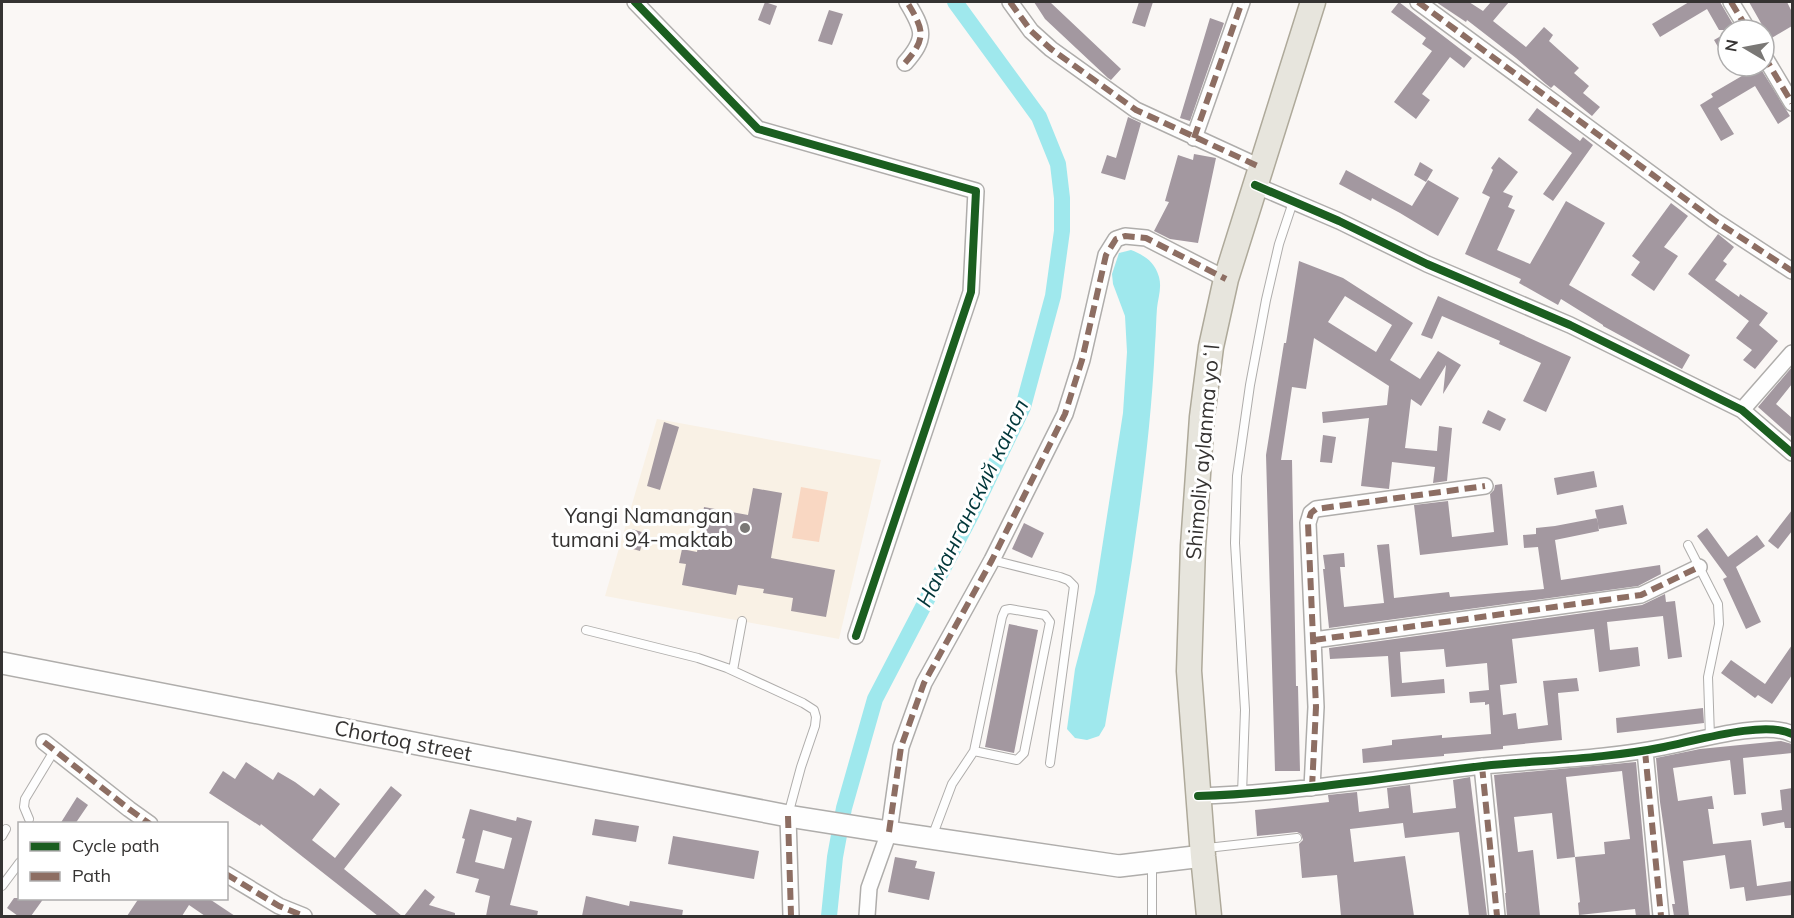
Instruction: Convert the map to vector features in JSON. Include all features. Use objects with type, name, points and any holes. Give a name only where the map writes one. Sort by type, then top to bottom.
[{"type":"main road","name":"Shimoliy aylanma yoʻl","points":[[1209,916],[1189,671],[1193,546],[1202,417],[1211,347],[1226,279],[1313,2]]},
{"type":"main road","name":"Chortoq street","points":[[2,663],[797,817],[931,839],[1119,866],[1202,852]]},
{"type":"street","points":[[634,2],[758,129],[976,191],[971,292],[856,636]]},
{"type":"street","points":[[905,63],[918,48],[922,37],[908,2]]},
{"type":"street","points":[[1010,2],[1031,31],[1051,49],[1136,110],[1194,138],[1257,176],[1293,202],[1339,221],[1427,264],[1570,325],[1742,410],[1792,453]]},
{"type":"street","points":[[1194,138],[1242,2]]},
{"type":"street","points":[[1418,2],[1714,220],[1792,271]]},
{"type":"street","points":[[1731,2],[1741,18]]},
{"type":"street","points":[[1776,76],[1792,103]]},
{"type":"street","points":[[867,916],[869,888],[884,831],[901,747],[924,683],[992,560],[1065,414],[1082,360],[1106,255],[1116,239],[1125,236],[1146,238],[1226,279]]},
{"type":"street","points":[[1742,410],[1792,353]]},
{"type":"street","points":[[1312,788],[1316,707],[1308,523],[1311,513],[1316,509],[1485,486]]},
{"type":"street","points":[[1314,640],[1641,595],[1699,567]]},
{"type":"street","points":[[1198,796],[1312,788],[1482,766],[1645,751],[1754,730],[1784,730],[1792,734]]},
{"type":"street","points":[[49,746],[147,822]]},
{"type":"street","points":[[1645,751],[1662,916]]},
{"type":"street","points":[[1482,766],[1497,916]]},
{"type":"street","points":[[791,916],[797,817]]},
{"type":"street","points":[[228,875],[279,906],[304,916]]},
{"type":"lane","points":[[1242,794],[1245,710],[1235,543],[1237,476],[1250,385],[1266,300],[1279,244],[1293,202]]},
{"type":"lane","points":[[1688,545],[1718,604],[1719,624],[1708,677],[1710,738]]},
{"type":"lane","points":[[992,560],[1060,577],[1068,580],[1074,586],[1050,763]]},
{"type":"lane","points":[[931,839],[952,784],[974,752],[1005,610],[1045,615],[1050,622],[1024,753],[1017,760],[974,752]]},
{"type":"lane","points":[[733,670],[742,621]]},
{"type":"lane","points":[[586,630],[698,658],[733,670],[814,710],[815,726],[801,767],[797,817]]},
{"type":"lane","points":[[29,819],[24,807],[25,799],[49,746]]},
{"type":"lane","points":[[1202,852],[1297,838]]},
{"type":"lane","points":[[1152,862],[1152,916]]},
{"type":"lane","points":[[2,886],[18,864]]},
{"type":"shaded area","name":"Yangi Namangan tumani 94-maktab","points":[[657,419],[881,460],[839,639],[605,596]]},
{"type":"shaded area","points":[[801,487],[828,492],[819,542],[792,538]]},
{"type":"water","points":[[1131,250],[1152,263],[1160,281],[1148,441],[1136,536],[1105,726],[1099,736],[1087,740],[1075,738],[1067,729],[1075,669],[1095,593],[1123,413],[1127,352],[1125,316],[1113,284],[1112,274],[1119,253]]},
{"type":"building","points":[[765,2],[777,6],[770,25],[758,20]]},
{"type":"building","points":[[1034,2],[1050,2],[1121,69],[1111,80],[1108,78],[1045,19]]},
{"type":"building","points":[[1139,2],[1153,2],[1145,27],[1132,23]]},
{"type":"building","points":[[1399,2],[1472,58],[1464,68],[1450,57],[1422,94],[1430,100],[1416,119],[1394,102],[1432,51],[1422,44],[1426,38],[1391,12]]},
{"type":"building","points":[[1436,2],[1469,2],[1483,11],[1491,2],[1509,2],[1493,21],[1526,47],[1544,27],[1553,35],[1549,41],[1579,68],[1574,73],[1589,86],[1583,93],[1600,107],[1592,116],[1554,85],[1551,88],[1467,20],[1466,22]]},
{"type":"building","points":[[1689,2],[1720,2],[1729,18],[1716,18],[1716,25],[1707,9],[1660,37],[1652,24]]},
{"type":"building","points":[[1749,2],[1787,2],[1792,12],[1792,26],[1776,35],[1776,18],[1758,18]]},
{"type":"building","points":[[829,10],[843,14],[832,45],[818,41]]},
{"type":"building","points":[[1210,18],[1224,23],[1190,121],[1180,118]]},
{"type":"building","points":[[1738,78],[1766,78],[1790,116],[1778,124],[1755,86],[1718,108],[1734,134],[1721,141],[1700,105],[1713,97],[1711,94]]},
{"type":"building","points":[[1537,108],[1580,141],[1583,137],[1593,145],[1553,201],[1543,194],[1572,153],[1528,120]]},
{"type":"building","points":[[1128,117],[1141,123],[1125,180],[1101,173],[1107,155],[1116,158]]},
{"type":"building","points":[[1194,154],[1216,158],[1198,243],[1170,239],[1154,231],[1169,202],[1165,201],[1178,155],[1193,160]]},
{"type":"building","points":[[1499,157],[1518,172],[1503,192],[1513,196],[1508,207],[1515,210],[1497,250],[1530,264],[1566,201],[1605,223],[1569,285],[1690,355],[1682,369],[1603,326],[1561,299],[1558,305],[1519,283],[1521,279],[1465,254],[1490,197],[1482,193],[1493,170],[1491,168]]},
{"type":"building","points":[[1420,162],[1433,170],[1426,182],[1414,175]]},
{"type":"building","points":[[1346,170],[1412,206],[1428,180],[1459,198],[1438,236],[1372,198],[1371,201],[1339,184]]},
{"type":"building","points":[[1671,203],[1688,216],[1664,247],[1678,256],[1654,291],[1631,275],[1640,262],[1632,256]]},
{"type":"building","points":[[1718,234],[1734,247],[1723,261],[1727,264],[1715,280],[1768,313],[1759,325],[1778,341],[1755,369],[1743,360],[1752,350],[1736,338],[1749,321],[1688,274]]},
{"type":"building","points":[[1299,261],[1343,278],[1413,323],[1390,360],[1420,379],[1438,351],[1461,365],[1443,394],[1446,365],[1421,406],[1411,399],[1405,448],[1437,451],[1439,426],[1452,428],[1447,481],[1433,483],[1435,467],[1392,462],[1389,489],[1361,486],[1369,418],[1323,423],[1322,412],[1387,405],[1389,386],[1314,338],[1306,389],[1292,387],[1281,460],[1292,460],[1296,686],[1298,686],[1300,771],[1275,771],[1266,455],[1284,343],[1286,343]],"holes":[[[1345,296],[1392,325],[1376,352],[1328,322]]]},
{"type":"building","points":[[1438,296],[1571,357],[1546,412],[1523,401],[1541,363],[1499,344],[1500,341],[1442,316],[1432,339],[1421,335]]},
{"type":"building","points":[[1792,367],[1792,384],[1776,404],[1792,418],[1792,437],[1758,407]]},
{"type":"building","points":[[1488,410],[1506,419],[1500,431],[1482,423]]},
{"type":"building","points":[[664,422],[679,427],[660,490],[647,486]]},
{"type":"building","points":[[1323,435],[1336,437],[1332,463],[1320,462]]},
{"type":"building","points":[[1594,471],[1597,487],[1557,495],[1554,478]]},
{"type":"building","points":[[1502,484],[1508,545],[1420,555],[1414,505],[1448,501],[1452,537],[1494,532],[1490,494],[1495,485]]},
{"type":"building","points":[[753,488],[782,493],[771,558],[835,570],[826,617],[791,611],[793,598],[763,593],[764,589],[738,585],[736,595],[682,585],[686,564],[679,563],[682,549],[697,552],[704,507],[748,515]]},
{"type":"building","points":[[1623,505],[1627,524],[1599,529],[1595,510]]},
{"type":"building","points":[[1792,510],[1792,531],[1778,549],[1768,541]]},
{"type":"building","points":[[1597,518],[1599,531],[1555,540],[1561,580],[1660,565],[1661,574],[1638,586],[1329,628],[1323,555],[1344,553],[1345,567],[1340,567],[1344,607],[1384,603],[1377,545],[1389,544],[1394,598],[1449,592],[1450,597],[1544,589],[1538,547],[1524,548],[1523,535],[1536,534],[1536,528]]},
{"type":"building","points":[[1024,523],[1044,533],[1032,558],[1012,549]]},
{"type":"building","points":[[1707,528],[1728,557],[1757,535],[1765,546],[1736,567],[1761,622],[1746,629],[1723,579],[1727,577],[1697,536]]},
{"type":"building","points":[[632,529],[645,533],[640,551],[626,547]]},
{"type":"building","points":[[1665,594],[1666,602],[1675,601],[1682,657],[1668,659],[1663,616],[1607,622],[1610,650],[1638,647],[1640,666],[1599,672],[1594,629],[1512,639],[1517,683],[1500,685],[1503,715],[1516,713],[1518,729],[1548,725],[1543,681],[1577,678],[1579,691],[1558,693],[1562,740],[1503,746],[1503,749],[1444,754],[1444,756],[1363,763],[1362,749],[1392,745],[1392,740],[1442,735],[1442,738],[1491,734],[1489,704],[1470,703],[1469,692],[1489,690],[1487,663],[1446,667],[1444,649],[1400,652],[1402,683],[1444,679],[1445,693],[1391,697],[1388,656],[1330,659],[1329,648],[1642,605]]},
{"type":"building","points":[[1009,624],[1038,630],[1014,753],[985,747]]},
{"type":"building","points":[[1792,645],[1792,675],[1772,704],[1758,695],[1755,698],[1721,673],[1731,660],[1765,684]]},
{"type":"building","points":[[1703,708],[1704,723],[1617,733],[1616,718]]},
{"type":"building","points":[[1781,741],[1792,744],[1792,753],[1743,758],[1746,794],[1734,795],[1730,760],[1673,768],[1678,801],[1712,796],[1714,809],[1708,809],[1713,844],[1751,840],[1757,886],[1792,881],[1792,895],[1746,901],[1744,887],[1730,889],[1725,855],[1683,861],[1689,916],[1674,916],[1672,904],[1675,904],[1656,758],[1700,749]]},
{"type":"building","points":[[246,762],[273,780],[278,772],[314,796],[320,788],[340,804],[312,840],[335,858],[391,786],[402,795],[344,869],[402,916],[378,916],[261,824],[260,826],[209,793],[223,771],[235,779]]},
{"type":"building","points":[[1636,762],[1650,916],[1636,916],[1635,909],[1579,915],[1578,903],[1580,902],[1575,857],[1557,859],[1552,813],[1514,817],[1518,852],[1533,850],[1540,916],[1507,916],[1494,775]],"holes":[[[1622,771],[1630,839],[1604,842],[1605,854],[1575,857],[1566,777]]]},
{"type":"building","points":[[1470,777],[1487,916],[1469,916],[1459,832],[1405,838],[1403,823],[1350,829],[1354,862],[1405,856],[1414,916],[1341,916],[1337,875],[1302,878],[1299,844],[1303,840],[1301,834],[1297,832],[1257,836],[1255,810],[1329,802],[1328,795],[1357,792],[1359,812],[1389,808],[1387,788],[1410,785],[1413,813],[1456,808],[1453,780]]},
{"type":"building","points":[[1792,788],[1792,828],[1785,828],[1784,822],[1763,826],[1761,813],[1782,810],[1780,790]]},
{"type":"building","points":[[77,797],[88,805],[76,822],[61,822]]},
{"type":"building","points":[[470,809],[516,821],[517,817],[532,821],[510,905],[538,911],[537,916],[486,916],[490,896],[475,892],[479,879],[456,873],[465,839],[462,838]],"holes":[[[483,830],[512,838],[504,869],[475,862]]]},
{"type":"building","points":[[595,819],[639,826],[636,842],[592,835]]},
{"type":"building","points":[[673,836],[759,851],[754,879],[668,864]]},
{"type":"building","points":[[895,857],[917,861],[915,868],[935,872],[929,900],[888,892]]},
{"type":"building","points":[[425,889],[435,897],[429,905],[455,913],[455,916],[404,916]]},
{"type":"building","points":[[586,896],[629,906],[630,901],[683,910],[682,916],[582,916]]},
{"type":"building","points":[[14,898],[43,900],[31,916],[18,916],[7,908]]},
{"type":"building","points":[[138,900],[211,900],[235,916],[205,916],[189,905],[182,916],[127,916]]},
{"type":"waterway","name":"Наманганский канал","points":[[829,916],[835,857],[844,808],[875,699],[971,515],[1023,407],[1053,296],[1062,231],[1062,198],[1058,164],[1039,117],[955,2]]},
{"type":"marked path","points":[[905,63],[917,47],[921,34],[917,20],[907,2]]},
{"type":"marked path","points":[[1010,2],[1031,31],[1051,49],[1136,110],[1260,167]]},
{"type":"marked path","points":[[1194,138],[1242,2]]},
{"type":"marked path","points":[[1418,2],[1714,220],[1792,271]]},
{"type":"marked path","points":[[1731,2],[1741,18]]},
{"type":"marked path","points":[[1776,76],[1792,103]]},
{"type":"marked path","points":[[889,832],[901,747],[924,683],[992,560],[1065,414],[1082,360],[1106,255],[1116,239],[1125,236],[1146,238],[1226,279]]},
{"type":"marked path","points":[[1312,788],[1316,707],[1308,523],[1311,513],[1316,509],[1485,486]]},
{"type":"marked path","points":[[1314,640],[1641,595],[1699,567]]},
{"type":"marked path","points":[[44,742],[147,822]]},
{"type":"marked path","points":[[1645,751],[1661,916]]},
{"type":"marked path","points":[[1482,766],[1497,916]]},
{"type":"marked path","points":[[788,816],[791,916]]},
{"type":"marked path","points":[[228,875],[279,906],[304,916]]},
{"type":"cycle path","points":[[635,2],[758,129],[976,191],[971,292],[856,636]]},
{"type":"cycle path","points":[[1255,185],[1339,221],[1427,264],[1570,325],[1742,410],[1792,453]]},
{"type":"cycle path","points":[[1198,796],[1305,788],[1483,766],[1619,754],[1748,730],[1780,730],[1792,734]]},
{"type":"place","name":"Yangi Namangan tumani 94-maktab","points":[[745,528]]}]
